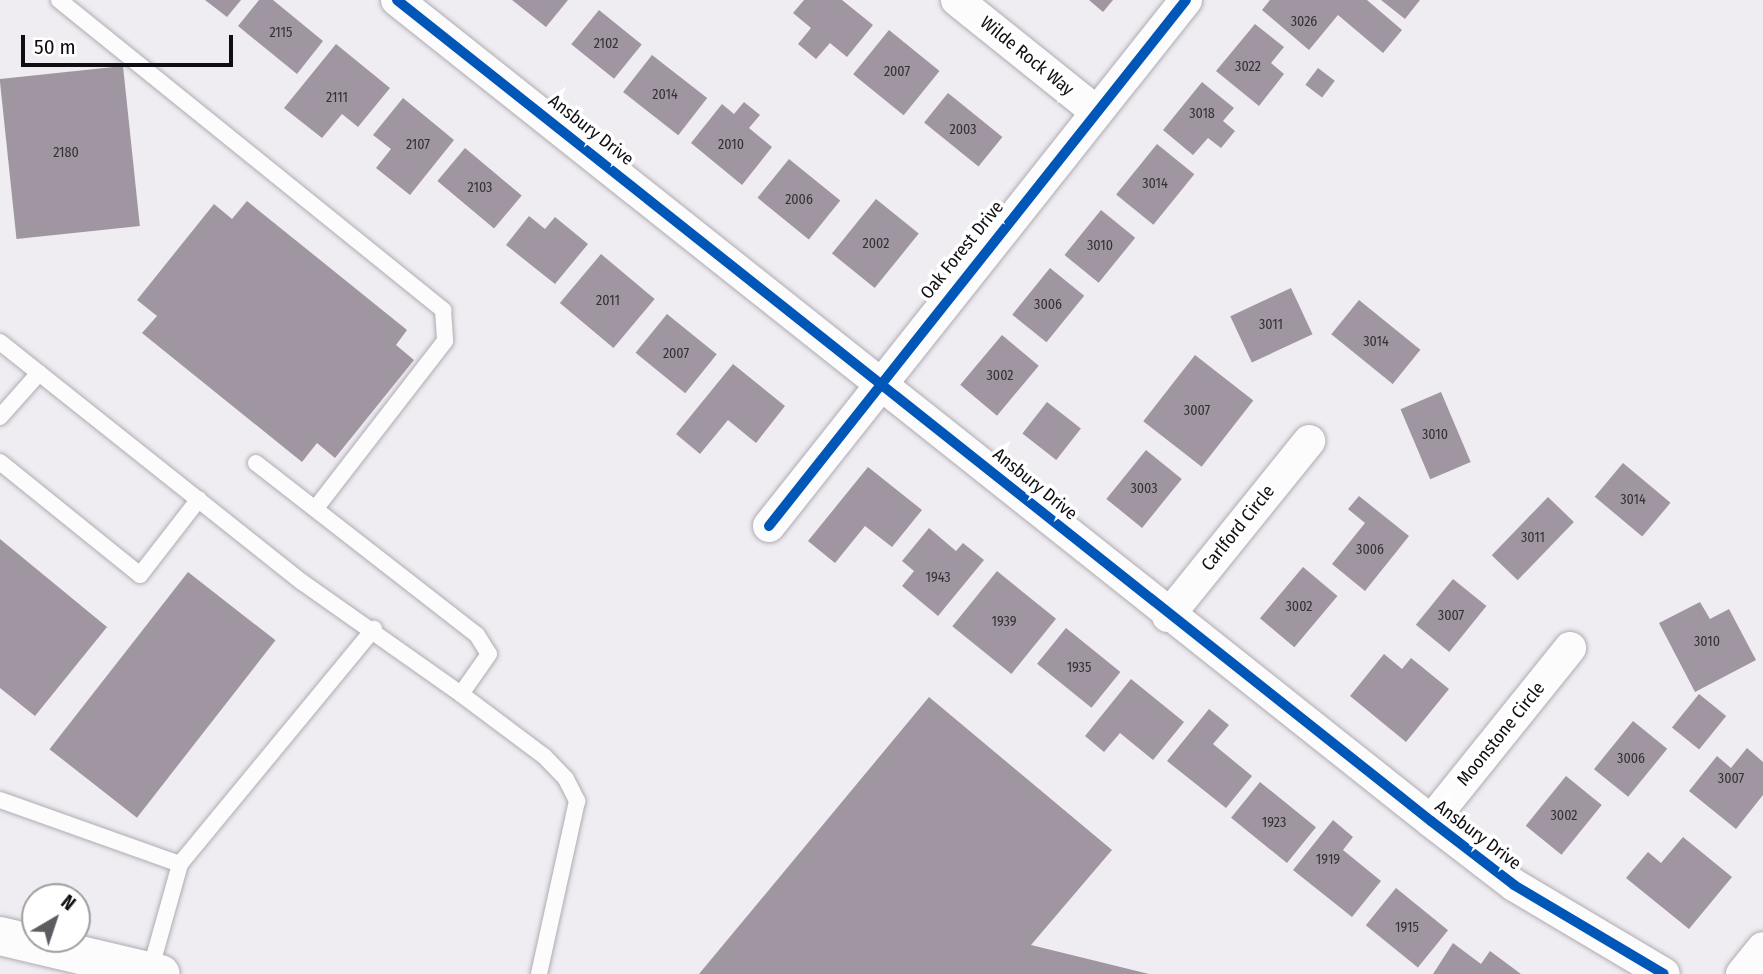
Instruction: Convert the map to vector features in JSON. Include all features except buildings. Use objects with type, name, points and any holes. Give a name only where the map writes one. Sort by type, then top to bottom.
[{"type":"main road","points":[[0,936],[156,973]]},
{"type":"street","name":"Ansbury Drive","points":[[397,0],[881,380],[1168,616],[1514,885],[1664,974]]},
{"type":"street","name":"Wilde Rock Way","points":[[957,0],[1097,112]]},
{"type":"street","name":"Oak Forest Drive","points":[[769,526],[881,380],[1186,0]]},
{"type":"street","name":"Carlford Circle","points":[[1168,616],[1309,441]]},
{"type":"street","name":"Moonstone Circle","points":[[1431,821],[1570,648]]},
{"type":"street","points":[[1742,974],[1763,948]]},
{"type":"lane","points":[[58,0],[443,310],[445,341],[315,509]]},
{"type":"lane","points":[[0,342],[302,582],[374,629],[544,756],[566,779],[577,801],[539,974]]},
{"type":"lane","points":[[0,417],[39,373]]},
{"type":"lane","points":[[0,462],[140,575],[199,499]]},
{"type":"lane","points":[[256,463],[477,635],[489,654],[461,694]]},
{"type":"lane","points":[[156,973],[180,864],[374,629]]},
{"type":"lane","points":[[0,800],[180,864]]},
{"type":"cycle path","points":[[397,0],[1514,885],[1664,974]]},
{"type":"cycle path","points":[[769,526],[1186,0]]}]
